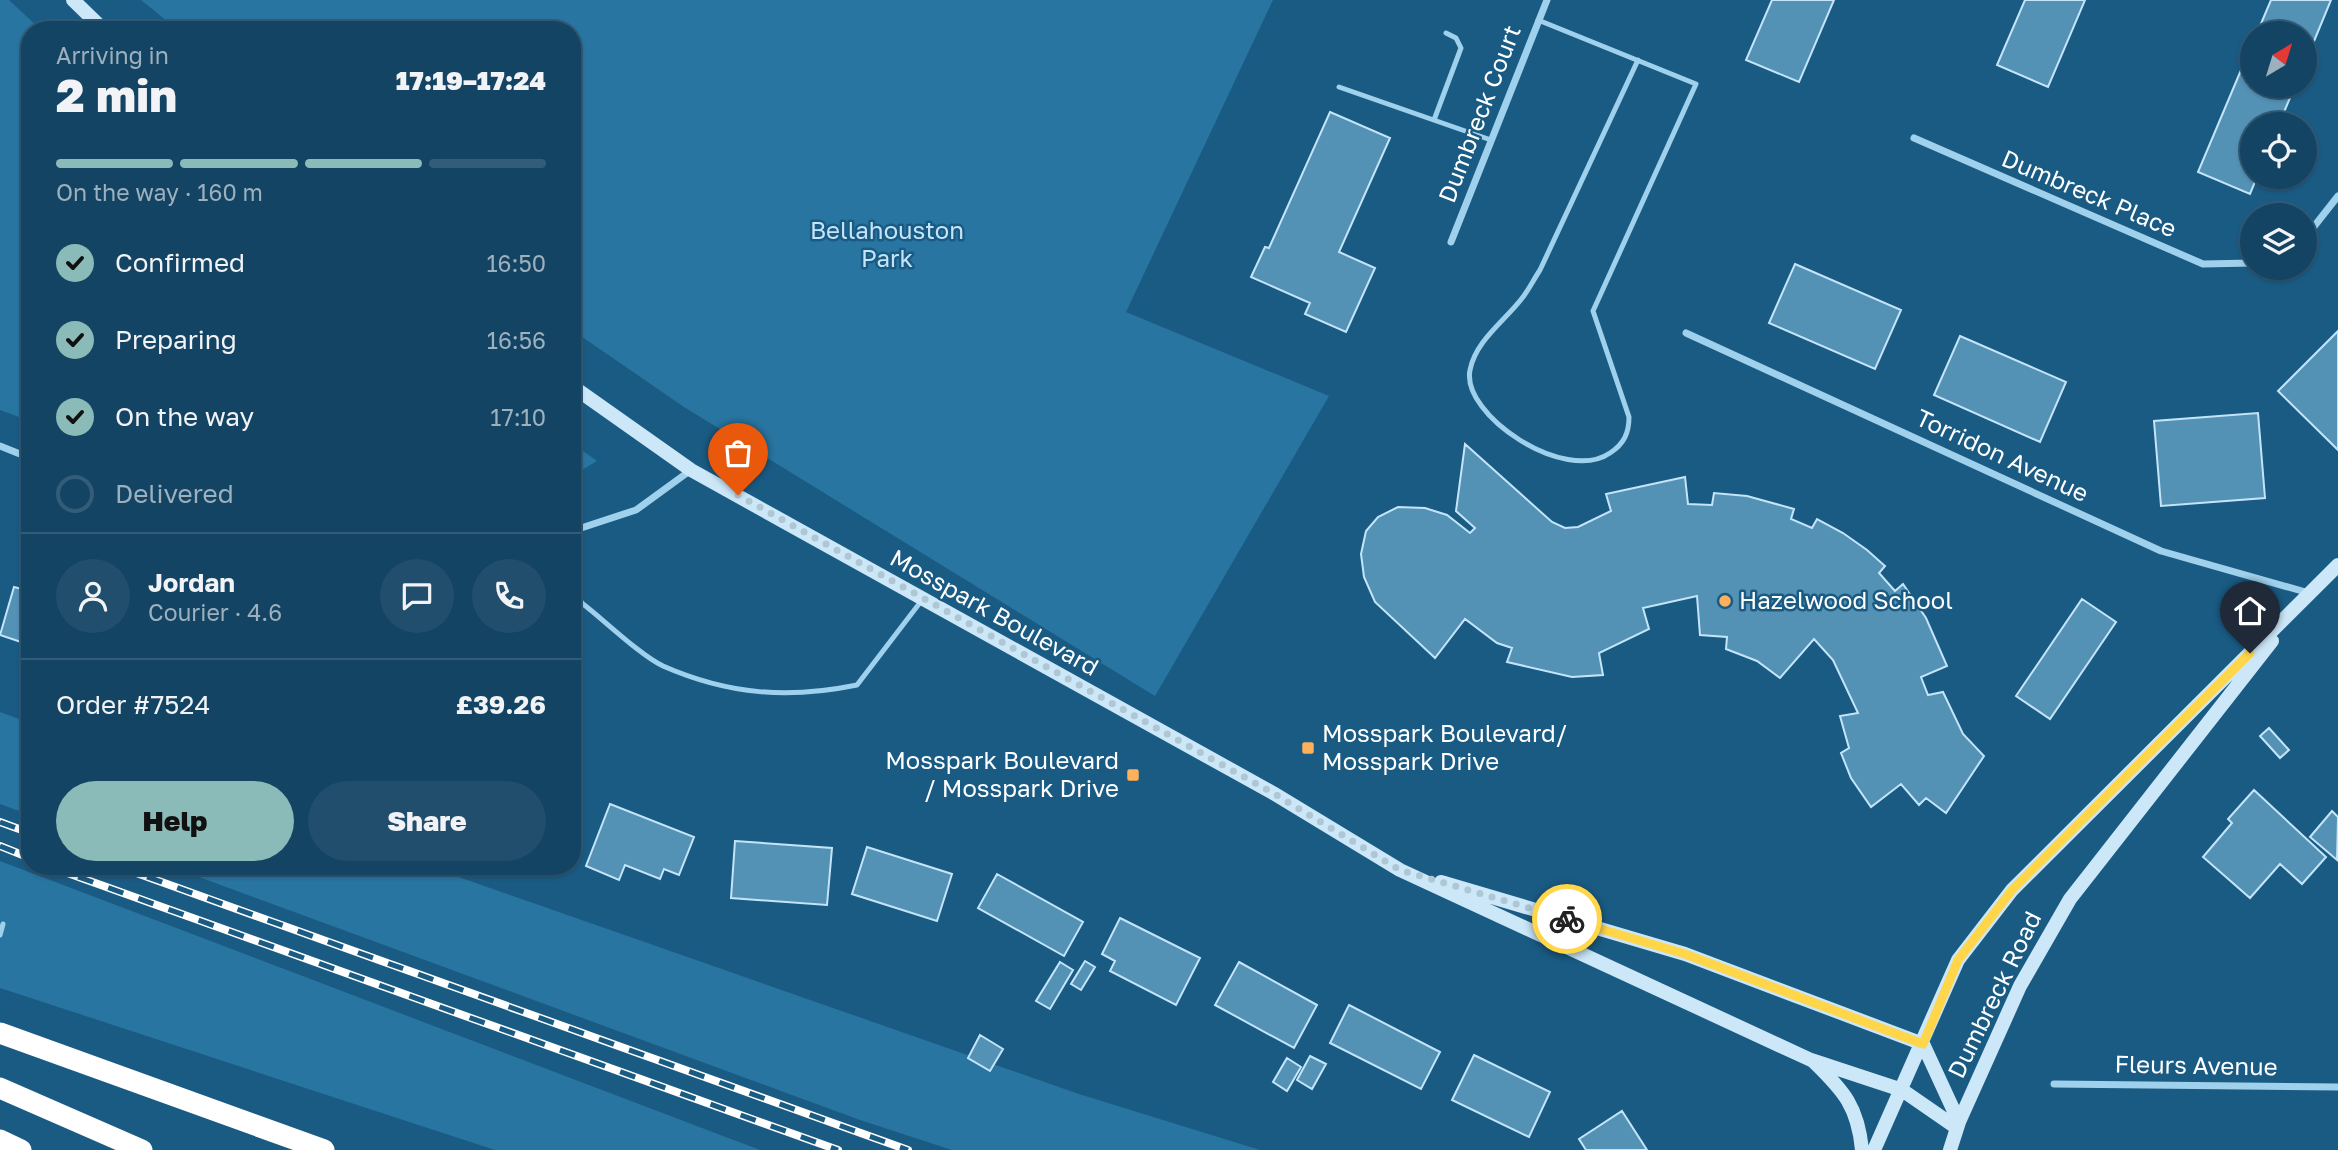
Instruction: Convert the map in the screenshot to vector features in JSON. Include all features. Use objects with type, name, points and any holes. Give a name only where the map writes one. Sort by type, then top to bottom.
[{"type":"highway","points":[[0,1033],[324,1150]]},
{"type":"highway","points":[[0,1088],[142,1150]]},
{"type":"highway","points":[[0,1140],[21,1150]]},
{"type":"street","points":[[73,0],[95,21]]},
{"type":"street","name":"Dumbreck Court","points":[[1451,242],[1547,0]]},
{"type":"street","name":"Dumbreck Place","points":[[1914,138],[2203,264],[2240,263]]},
{"type":"street","points":[[2317,222],[2338,196]]},
{"type":"street","name":"Torridon Avenue","points":[[1686,333],[2161,551],[2309,593]]},
{"type":"street","name":"Mosspark Boulevard","points":[[581,392],[691,470],[1273,793],[1400,870],[1811,1060],[1902,1090],[1958,1125]]},
{"type":"street","points":[[0,446],[21,454]]},
{"type":"street","points":[[581,528],[636,510],[691,470]]},
{"type":"street","name":"Dumbreck Road","points":[[1874,1150],[1958,960],[2012,890],[2338,565]]},
{"type":"street","name":"Dumbreck Road","points":[[1950,1150],[1958,1125],[2020,986],[2070,899],[2309,593]]},
{"type":"street","name":"Mosspark Boulevard","points":[[1400,870],[1685,954],[1923,1044]]},
{"type":"street","name":"Dumbreck Road","points":[[1923,1044],[1958,1125]]},
{"type":"street","points":[[1811,1060],[1843,1090],[1860,1128],[1862,1150]]},
{"type":"street","name":"Fleurs Avenue","points":[[2054,1084],[2338,1087]]},
{"type":"lane","points":[[1538,20],[1637,60],[1696,84],[1593,311],[1629,417],[1628,432],[1619,446],[1606,456],[1587,461],[1556,459],[1524,444],[1498,422],[1472,390],[1469,374],[1477,350],[1523,297],[1540,270],[1637,60]]},
{"type":"lane","points":[[1434,120],[1461,48],[1456,38],[1446,33]]},
{"type":"lane","points":[[1339,88],[1491,140]]},
{"type":"lane","points":[[581,602],[662,665],[740,691],[812,694],[857,685],[922,599]]},
{"type":"lane","points":[[0,934],[3,925]]},
{"type":"green space","points":[[0,0],[9,0],[31,21],[21,21],[21,418],[0,410]]},
{"type":"green space","name":"Bellahouston Park","points":[[141,0],[1273,0],[1126,312],[1329,396],[1155,696],[684,407],[581,336],[581,21],[167,21]]},
{"type":"green space","points":[[581,449],[597,461],[581,471]]},
{"type":"green space","points":[[0,712],[21,720],[21,812],[0,804]]},
{"type":"green space","points":[[0,861],[21,869],[21,875],[37,875],[760,1150],[495,1150],[0,988]]},
{"type":"green space","points":[[193,875],[453,875],[1079,1094],[1260,1150],[952,1150],[860,1120]]},
{"type":"building","points":[[1772,0],[1834,0],[1799,82],[1746,60]]},
{"type":"building","points":[[2025,0],[2085,0],[2048,87],[1997,65]]},
{"type":"building","points":[[2271,0],[2331,0],[2317,34],[2317,21],[2262,21]]},
{"type":"building","points":[[2240,72],[2240,98],[2290,98],[2284,112],[2240,112],[2240,189],[2252,189],[2250,194],[2198,172]]},
{"type":"building","points":[[1330,112],[1390,138],[1339,252],[1375,268],[1346,332],[1305,314],[1310,303],[1251,277],[1265,247],[1269,248]]},
{"type":"building","points":[[1795,264],[1901,310],[1875,369],[1769,323]]},
{"type":"building","points":[[2338,331],[2338,450],[2278,391]]},
{"type":"building","points":[[1960,336],[2066,382],[2040,442],[1934,395]]},
{"type":"building","points":[[2258,413],[2265,498],[2161,506],[2154,421]]},
{"type":"building","points":[[1465,444],[1552,522],[1565,528],[1578,527],[1611,511],[1606,494],[1685,477],[1688,504],[1712,505],[1714,493],[1747,496],[1794,509],[1791,519],[1812,528],[1817,519],[1867,550],[1885,566],[1879,573],[1895,591],[1903,584],[1926,618],[1947,666],[1921,677],[1928,695],[1943,692],[1963,734],[1984,756],[1946,813],[1926,798],[1919,805],[1901,784],[1871,807],[1851,778],[1841,753],[1849,748],[1840,716],[1858,713],[1833,660],[1814,639],[1780,678],[1757,661],[1726,649],[1727,637],[1700,635],[1697,596],[1643,608],[1649,629],[1599,653],[1603,675],[1572,677],[1507,662],[1512,648],[1497,643],[1465,619],[1435,658],[1375,602],[1364,577],[1361,554],[1366,531],[1378,517],[1398,507],[1425,508],[1447,515],[1470,533],[1475,528],[1456,511]]},
{"type":"building","points":[[14,587],[21,589],[21,642],[0,635]]},
{"type":"building","points":[[2082,599],[2116,622],[2050,719],[2016,696]]},
{"type":"building","points":[[2269,728],[2289,750],[2280,758],[2260,736]]},
{"type":"building","points":[[2254,790],[2326,857],[2302,884],[2280,864],[2250,898],[2203,857],[2232,823],[2228,819]]},
{"type":"building","points":[[610,804],[694,837],[679,875],[664,869],[660,879],[625,865],[619,880],[586,866]]},
{"type":"building","points":[[2332,811],[2338,817],[2337,860],[2310,837]]},
{"type":"building","points":[[735,841],[832,848],[827,905],[731,898]]},
{"type":"building","points":[[867,847],[952,874],[937,921],[852,894]]},
{"type":"building","points":[[997,874],[1083,922],[1064,956],[978,908]]},
{"type":"building","points":[[1120,918],[1200,958],[1176,1005],[1110,971],[1115,961],[1102,954]]},
{"type":"building","points":[[1085,961],[1095,967],[1081,990],[1071,984]]},
{"type":"building","points":[[1060,962],[1073,970],[1050,1009],[1036,1001]]},
{"type":"building","points":[[1239,962],[1317,1005],[1294,1048],[1215,1005]]},
{"type":"building","points":[[1349,1005],[1440,1052],[1421,1089],[1330,1043]]},
{"type":"building","points":[[980,1035],[1003,1049],[990,1071],[968,1058]]},
{"type":"building","points":[[1474,1055],[1550,1092],[1529,1137],[1452,1100]]},
{"type":"building","points":[[1310,1056],[1326,1064],[1312,1089],[1297,1080]]},
{"type":"building","points":[[1287,1058],[1301,1067],[1287,1091],[1273,1082]]},
{"type":"building","points":[[1622,1111],[1647,1150],[1586,1150],[1579,1139]]},
{"type":"railway","points":[[0,822],[21,830]]},
{"type":"railway","points":[[0,846],[21,854]]},
{"type":"railway","points":[[73,875],[838,1150]]},
{"type":"railway","points":[[142,875],[908,1150]]},
{"type":"way so far","points":[[738,495],[1273,793],[1400,870],[1567,919]]},
{"type":"place","name":"Hazelwood School","points":[[1725,601]]},
{"type":"place","name":"Mosspark Boulevard/ Mosspark Drive","points":[[1308,748]]},
{"type":"place","name":"Mosspark Boulevard / Mosspark Drive","points":[[1133,775]]},
{"type":"route","points":[[1567,919],[1685,954],[1923,1044],[1958,960],[2012,890],[2250,653]]}]
